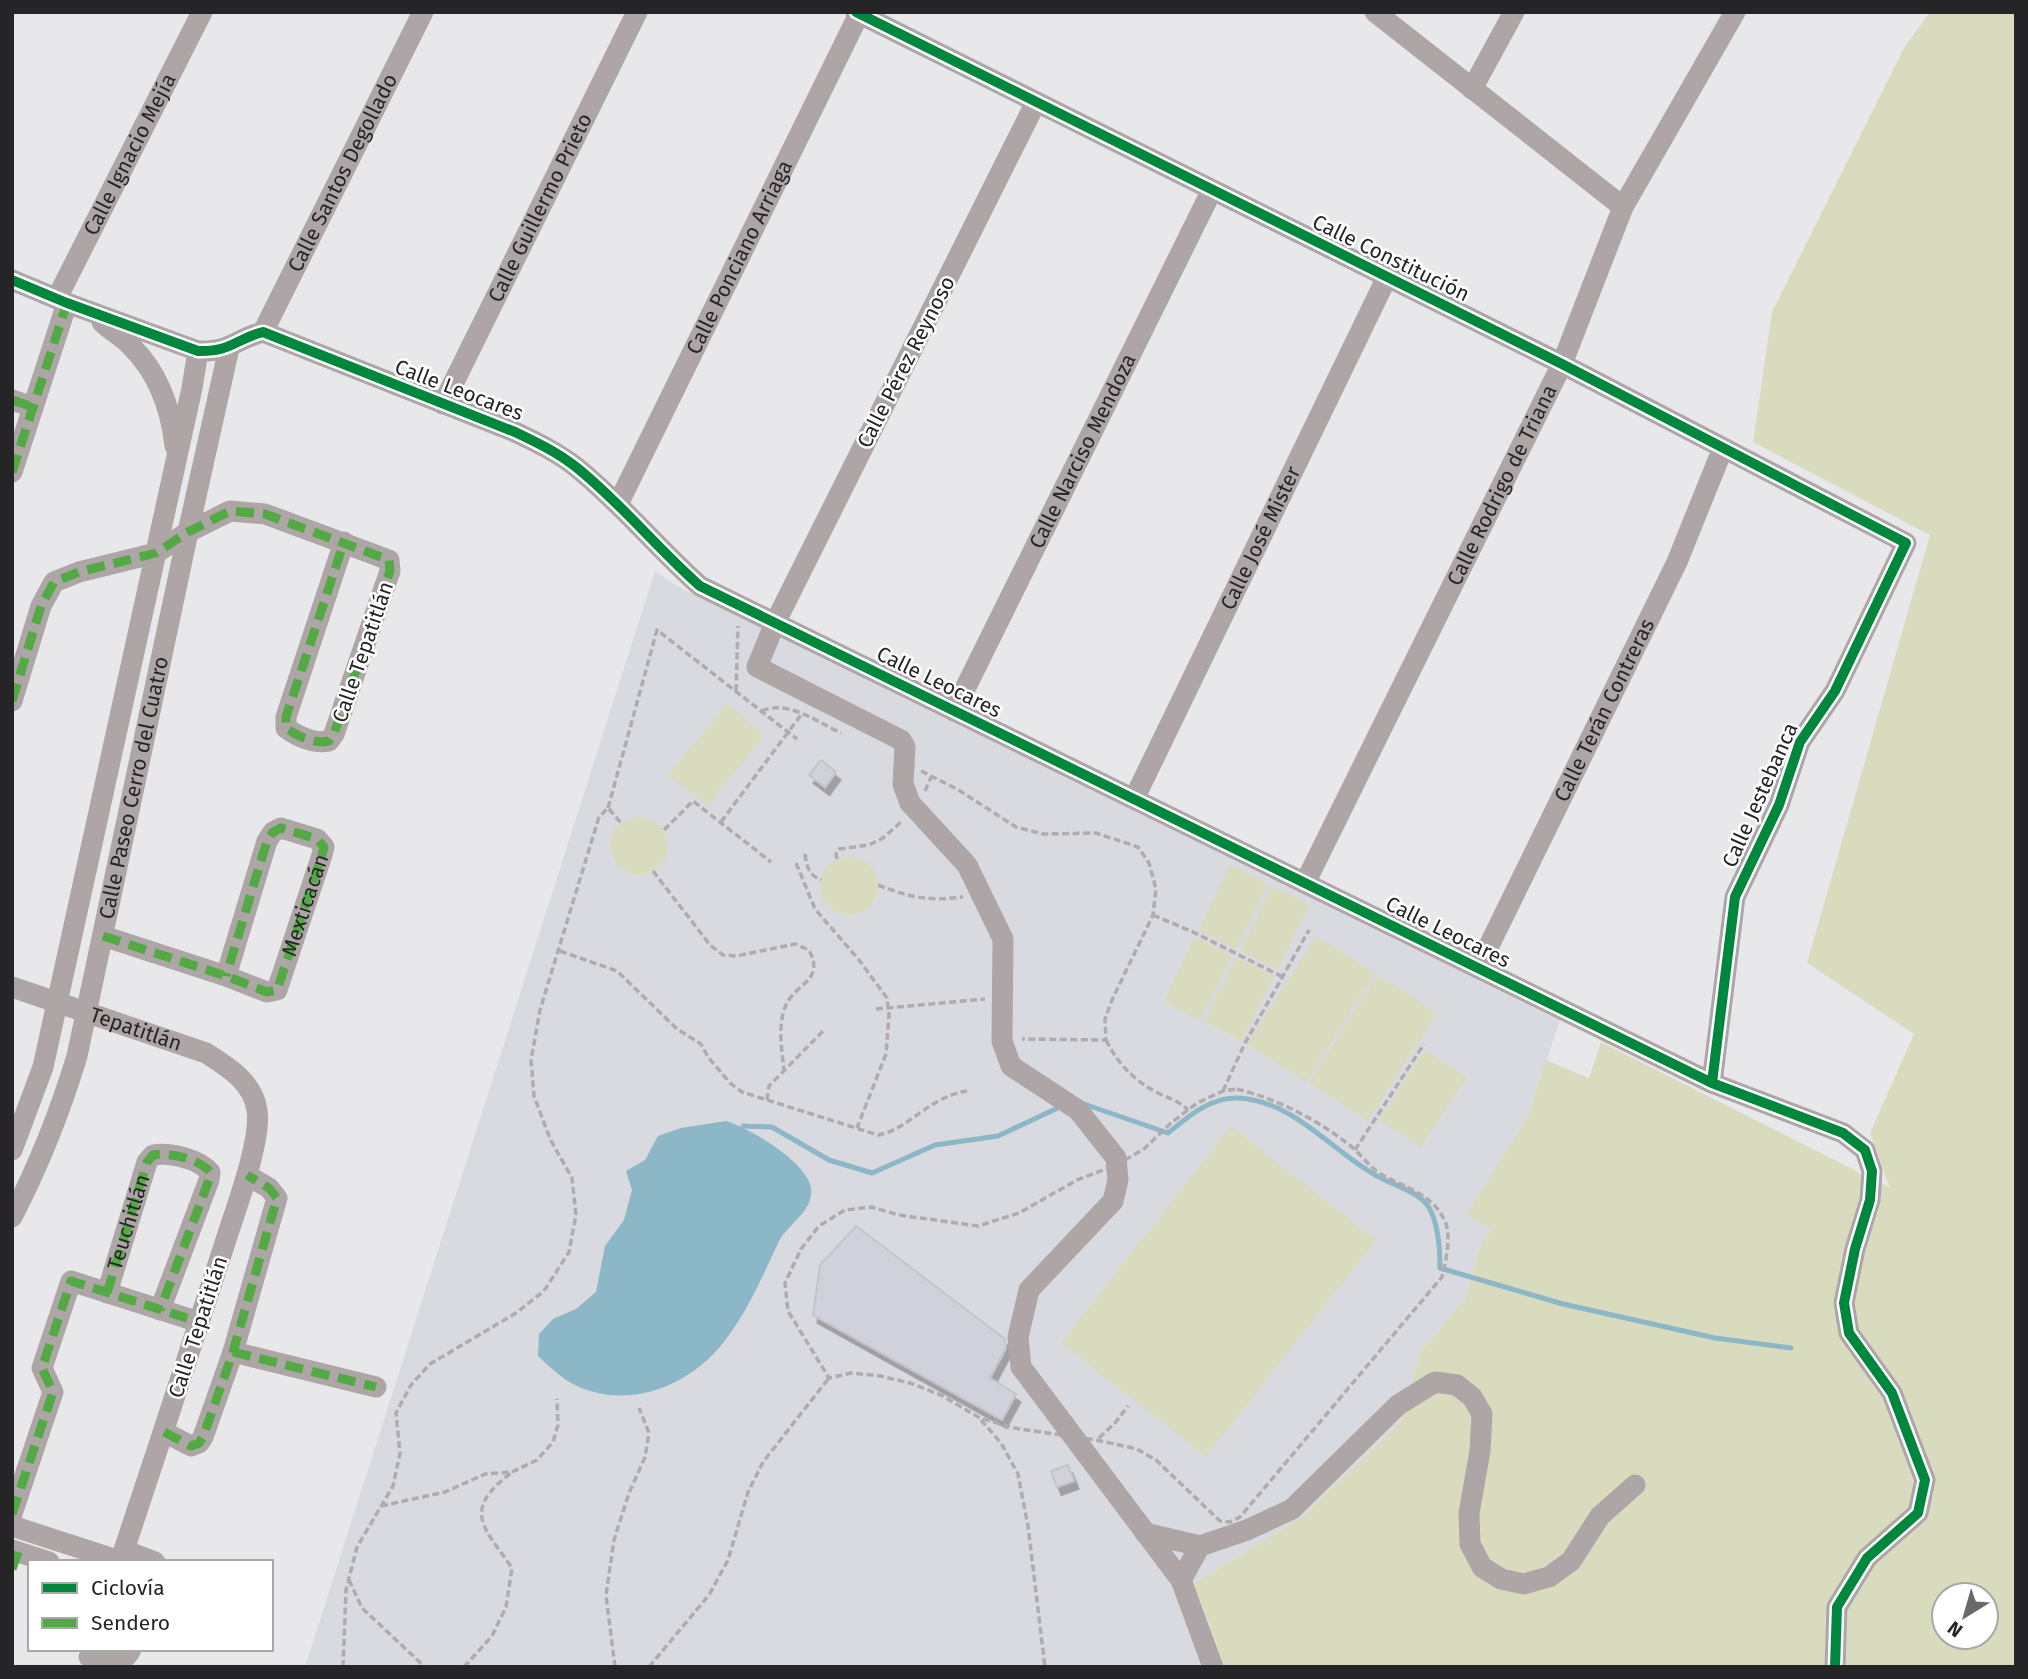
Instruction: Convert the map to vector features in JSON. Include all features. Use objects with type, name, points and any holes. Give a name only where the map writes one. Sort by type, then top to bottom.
[{"type":"street","name":"Calle Ignacio Mejía","points":[[12,472],[62,301],[202,12]]},
{"type":"street","name":"Calle Santos Degollado","points":[[263,332],[422,12]]},
{"type":"street","name":"Calle Guillermo Prieto","points":[[443,404],[638,12]]},
{"type":"street","points":[[1375,12],[1622,207]]},
{"type":"street","points":[[1472,89],[1514,12]]},
{"type":"street","name":"Calle Rodrigo de Triana","points":[[1305,883],[1562,364],[1622,207],[1735,12]]},
{"type":"street","name":"Calle Constitución","points":[[858,13],[1562,364],[1906,543]]},
{"type":"street","name":"Calle Ponciano Arriaga","points":[[618,503],[858,13]]},
{"type":"street","name":"Calle Pérez Reynoso","points":[[904,764],[905,747],[901,740],[757,667],[775,623],[1037,102]]},
{"type":"street","name":"Calle Narciso Mendoza","points":[[954,710],[1212,190]]},
{"type":"street","name":"Calle José Mister","points":[[1134,799],[1387,277]]},
{"type":"street","points":[[12,280],[198,351],[214,352],[229,348],[263,332]]},
{"type":"street","points":[[93,313],[131,346],[148,366],[163,393],[177,455]]},
{"type":"street","name":"Calle Leocares","points":[[263,332],[515,432],[547,448],[574,466],[618,503],[671,561],[700,586],[1712,1083],[1843,1133],[1864,1150],[1872,1171],[1844,1303],[1849,1333],[1892,1393],[1925,1480],[1918,1513],[1867,1558],[1837,1607],[1835,1667]]},
{"type":"street","name":"Calle Paseo Cerro del Cuatro","points":[[12,1217],[46,1146],[62,1104],[87,1011],[229,348]]},
{"type":"street","name":"Calle Paseo Cerro del Cuatro","points":[[12,1150],[43,1067],[198,351]]},
{"type":"street","points":[[12,400],[33,407]]},
{"type":"street","name":"Calle Terán Contreras","points":[[1478,968],[1677,562],[1723,448]]},
{"type":"street","points":[[12,701],[41,606],[54,582],[79,572],[156,553],[188,532],[230,511],[265,514],[344,542]]},
{"type":"street","name":"Calle Tepatitlán","points":[[344,542],[389,560],[390,571],[334,734],[329,741],[319,743],[286,728],[286,718],[344,542]]},
{"type":"street","name":"Calle Jestebanca","points":[[1712,1083],[1735,897],[1779,805],[1800,742],[1835,691],[1906,543]]},
{"type":"street","points":[[904,764],[903,784],[910,803],[967,865],[1003,939],[1003,1039],[1011,1066],[1078,1110],[1116,1158],[1118,1180],[1113,1201],[1029,1290],[1018,1337],[1021,1367],[1084,1442],[1145,1533],[1181,1580],[1213,1667]]},
{"type":"street","name":"Mexticacán","points":[[103,936],[267,992],[277,990],[322,855],[324,846],[317,839],[281,828],[273,832],[267,841],[226,976]]},
{"type":"street","name":"Tepatitlán","points":[[12,987],[206,1053],[231,1069],[250,1089]]},
{"type":"street","name":"Calle Tepatitlán","points":[[120,1560],[247,1175],[257,1129],[257,1110],[250,1089]]},
{"type":"street","name":"Teuchitlán","points":[[107,1293],[147,1162],[153,1155],[162,1154],[203,1164],[210,1172],[209,1180],[160,1310]]},
{"type":"street","points":[[164,1432],[191,1446],[199,1443],[233,1352],[277,1198],[269,1188],[247,1175]]},
{"type":"street","name":"Teuchitlán","points":[[12,1514],[52,1392],[42,1368],[71,1282],[199,1322]]},
{"type":"street","points":[[233,1352],[376,1387]]},
{"type":"street","points":[[1145,1533],[1200,1546],[1247,1530],[1292,1509],[1398,1405],[1435,1382],[1457,1385],[1472,1397],[1482,1414],[1480,1451],[1469,1513],[1470,1544],[1482,1567],[1501,1579],[1524,1584],[1549,1577],[1571,1560],[1600,1516],[1635,1485]]},
{"type":"street","points":[[12,1526],[117,1560]]},
{"type":"street","points":[[1181,1580],[1200,1546]]},
{"type":"street","points":[[122,1560],[134,1554],[150,1560]]},
{"type":"street","points":[[14,1557],[35,1560]]},
{"type":"street","points":[[88,1658],[117,1662],[124,1660],[130,1651]]},
{"type":"path","points":[[736,691],[738,605]]},
{"type":"path","points":[[343,1667],[348,1580],[356,1547],[393,1486],[400,1453],[396,1413],[411,1385],[430,1364],[544,1292],[569,1252],[576,1215],[572,1178],[550,1139],[534,1097],[531,1060],[540,1010],[599,817],[608,808],[657,630],[797,738]]},
{"type":"path","points":[[762,711],[779,706],[847,736]]},
{"type":"path","points":[[721,822],[802,715]]},
{"type":"path","points":[[904,764],[978,802],[1016,827],[1044,834],[1096,833],[1138,847],[1149,863],[1156,889],[1153,915],[1108,1009],[1105,1018],[1106,1040],[1115,1058],[1136,1080],[1178,1100],[1188,1110]]},
{"type":"path","points":[[837,859],[839,849],[869,845],[883,838],[920,803],[931,777]]},
{"type":"path","points":[[664,830],[693,801],[771,862]]},
{"type":"path","points":[[608,808],[621,823]]},
{"type":"path","points":[[805,854],[811,875],[821,880]]},
{"type":"path","points":[[796,863],[815,909],[887,998],[886,1054],[857,1128]]},
{"type":"path","points":[[653,871],[710,945],[723,955],[736,956],[795,944],[809,950],[816,963],[813,975],[792,995],[785,1009],[781,1032],[784,1071]]},
{"type":"path","points":[[878,885],[913,898],[939,900],[982,895]]},
{"type":"path","points":[[1153,915],[1283,977]]},
{"type":"path","points":[[1223,1091],[1245,1042],[1309,930]]},
{"type":"path","points":[[559,951],[617,971],[677,1029],[701,1044],[708,1057],[730,1083],[742,1092],[878,1135],[888,1133],[936,1101],[967,1091]]},
{"type":"path","points":[[876,1009],[1003,998]]},
{"type":"path","points":[[767,1100],[769,1086],[823,1031]]},
{"type":"path","points":[[1003,1039],[1106,1040]]},
{"type":"path","points":[[1355,1150],[1424,1044]]},
{"type":"path","points":[[649,1667],[709,1595],[728,1560],[748,1492],[763,1462],[830,1378],[851,1373],[880,1376],[942,1395],[980,1418],[1014,1428],[1137,1449],[1156,1460],[1220,1521],[1230,1522],[1240,1517],[1442,1277],[1446,1264],[1445,1220],[1424,1195],[1378,1172],[1334,1134],[1277,1101],[1237,1090],[1223,1091],[1188,1110],[1153,1141]]},
{"type":"path","points":[[830,1378],[788,1311],[785,1283],[801,1249],[819,1226],[845,1210],[870,1207],[899,1215],[978,1226],[1019,1213],[1077,1180],[1116,1166]]},
{"type":"path","points":[[464,1667],[492,1636],[506,1607],[512,1568],[484,1530],[481,1511],[494,1486],[512,1472],[537,1460],[553,1442],[558,1425],[557,1399]]},
{"type":"path","points":[[1084,1442],[1115,1423],[1128,1406]]},
{"type":"path","points":[[615,1667],[607,1595],[614,1540],[629,1493],[645,1457],[649,1433],[639,1408]]},
{"type":"path","points":[[980,1418],[1001,1444],[1017,1474],[1028,1526],[1045,1667]]},
{"type":"path","points":[[381,1506],[445,1492],[485,1474],[512,1472]]},
{"type":"path","points":[[348,1580],[362,1608],[425,1667]]},
{"type":"shaded area","points":[[655,571],[677,586],[1560,1020],[1527,1118],[1467,1215],[1494,1230],[1481,1243],[1465,1299],[1420,1352],[1402,1420],[1303,1516],[1192,1585],[1225,1667],[305,1667]]},
{"type":"green space","points":[[1930,12],[2016,12],[2016,1667],[1225,1667],[1192,1585],[1303,1516],[1402,1420],[1420,1352],[1465,1299],[1481,1243],[1493,1230],[1466,1215],[1527,1118],[1546,1060],[1589,1078],[1601,1042],[1890,1188],[1870,1133],[1914,1034],[1807,963],[1930,535],[1753,442],[1772,312],[1904,48]]},
{"type":"green space","points":[[727,704],[765,735],[707,806],[668,775]]},
{"type":"green space","points":[[639,817],[650,819],[663,830],[668,846],[666,857],[655,870],[639,875],[628,873],[615,862],[610,846],[612,835],[623,822]]},
{"type":"green space","points":[[849,857],[860,859],[873,870],[878,886],[876,897],[865,910],[849,915],[838,913],[825,902],[820,886],[822,875],[833,862]]},
{"type":"green space","points":[[1230,865],[1268,884],[1236,949],[1198,931]]},
{"type":"green space","points":[[1272,886],[1310,904],[1277,970],[1240,951]]},
{"type":"green space","points":[[1316,936],[1375,973],[1306,1082],[1247,1044]]},
{"type":"green space","points":[[1195,937],[1232,955],[1200,1021],[1163,1002]]},
{"type":"green space","points":[[1236,957],[1274,976],[1242,1041],[1204,1022]]},
{"type":"green space","points":[[1378,975],[1437,1013],[1368,1121],[1309,1083]]},
{"type":"green space","points":[[1425,1050],[1467,1077],[1421,1147],[1379,1120]]},
{"type":"green space","points":[[1231,1126],[1376,1240],[1206,1457],[1061,1343]]},
{"type":"water","points":[[726,1121],[762,1138],[789,1157],[807,1178],[811,1188],[809,1203],[783,1234],[737,1324],[714,1353],[696,1369],[655,1390],[633,1395],[610,1395],[588,1390],[566,1380],[538,1356],[539,1334],[553,1319],[576,1309],[596,1292],[605,1246],[624,1220],[632,1190],[626,1171],[645,1160],[658,1136],[681,1128]]},
{"type":"building","points":[[821,760],[836,772],[825,787],[809,775]]},
{"type":"building","points":[[856,1226],[1005,1339],[1006,1348],[990,1378],[1016,1394],[1002,1420],[813,1315],[820,1265]]},
{"type":"building","points":[[1068,1465],[1074,1481],[1057,1487],[1051,1471]]},
{"type":"waterway","points":[[1081,1103],[1168,1133],[1209,1104],[1238,1098],[1258,1101],[1295,1117],[1360,1166],[1412,1192],[1424,1201],[1437,1228],[1440,1268],[1563,1304],[1715,1338],[1791,1348]]},
{"type":"waterway","points":[[743,1126],[772,1127],[829,1160],[872,1173],[935,1145],[998,1136],[1062,1106]]},
{"type":"marked path","points":[[12,472],[67,303]]},
{"type":"marked path","points":[[12,400],[33,407]]},
{"type":"marked path","points":[[12,701],[41,606],[54,582],[79,572],[156,553],[188,532],[230,511],[265,514],[389,560],[390,571],[334,734],[329,741],[312,741],[296,734],[286,728],[286,717],[344,542]]},
{"type":"marked path","points":[[103,936],[267,992],[277,990],[322,855],[324,847],[317,839],[281,828],[273,832],[267,841],[226,976]]},
{"type":"marked path","points":[[107,1293],[147,1162],[153,1155],[184,1158],[205,1167],[210,1172],[209,1180],[160,1310]]},
{"type":"marked path","points":[[164,1432],[191,1446],[199,1443],[233,1352],[277,1198],[269,1188],[247,1175]]},
{"type":"marked path","points":[[12,1514],[53,1392],[42,1368],[71,1281],[199,1322]]},
{"type":"marked path","points":[[233,1352],[376,1387]]},
{"type":"marked path","points":[[12,1569],[18,1552]]},
{"type":"cycle path","points":[[856,12],[1562,364],[1906,543],[1835,691],[1800,742],[1779,805],[1735,897],[1712,1083]]},
{"type":"cycle path","points":[[12,280],[198,351],[226,347],[263,332],[515,432],[576,467],[700,586],[1712,1083],[1843,1133],[1865,1150],[1872,1171],[1870,1200],[1855,1249],[1844,1303],[1849,1333],[1892,1393],[1925,1480],[1918,1513],[1867,1558],[1837,1607],[1835,1667]]}]
